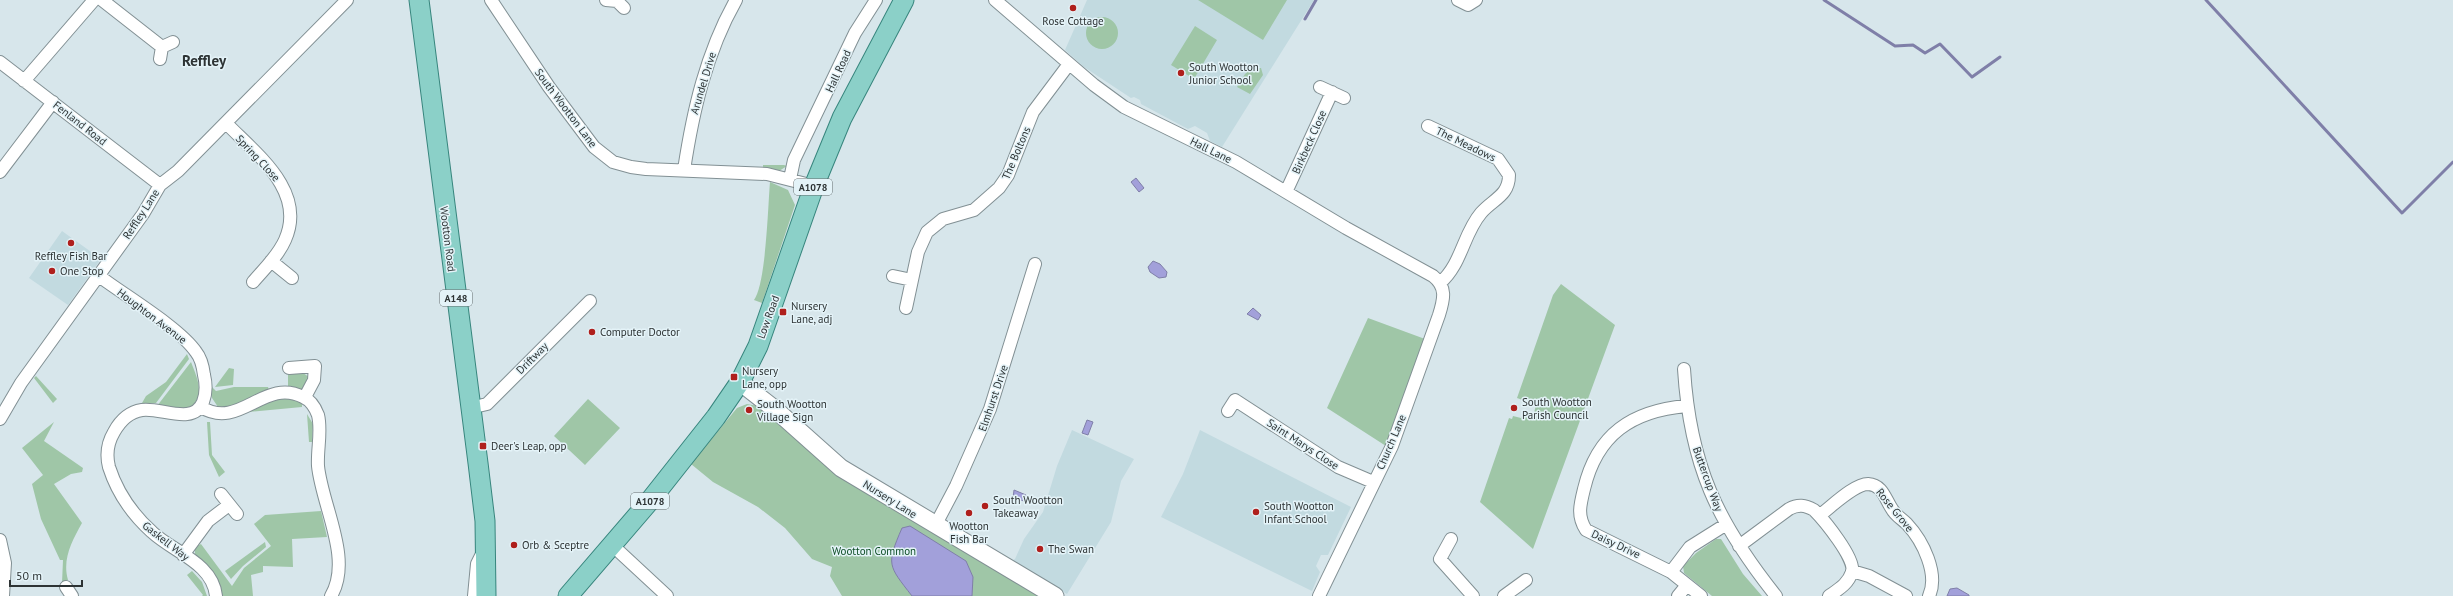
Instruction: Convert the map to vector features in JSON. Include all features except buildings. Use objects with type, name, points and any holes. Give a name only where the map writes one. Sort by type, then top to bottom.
[{"type":"main road","name":"Wootton Road","points":[[418,0],[485,521],[486,596]]},
{"type":"main road","name":"Low Road","points":[[568,596],[611,544],[648,503],[716,417],[740,382],[758,346],[814,186],[842,118],[904,0]]},
{"type":"street","points":[[24,81],[94,0]]},
{"type":"street","points":[[102,0],[168,44],[160,59]]},
{"type":"street","name":"Reffley Lane","points":[[0,419],[21,383],[142,214],[160,185],[178,171],[226,124],[347,0]]},
{"type":"street","name":"South Wootton Lane","points":[[491,0],[549,87],[601,154],[613,162],[630,167],[755,173],[790,179],[814,186]]},
{"type":"street","name":"Arundel Drive","points":[[684,170],[691,127],[706,70],[736,0]]},
{"type":"street","name":"Hall Road","points":[[790,179],[794,160],[824,111],[858,35],[876,0]]},
{"type":"street","name":"Hall Lane","points":[[995,0],[1069,64],[1124,107],[1163,128],[1220,153],[1346,228],[1433,276],[1440,283]]},
{"type":"street","points":[[1458,0],[1468,5],[1476,0]]},
{"type":"street","name":"Fenland Road","points":[[0,62],[160,185]]},
{"type":"street","name":"The Boltons","points":[[906,308],[918,252],[927,232],[943,219],[974,210],[1003,183],[1014,163],[1033,112],[1069,64]]},
{"type":"street","points":[[1320,87],[1344,98]]},
{"type":"street","name":"Birkbeck Close","points":[[1286,192],[1332,92]]},
{"type":"street","points":[[0,172],[53,102]]},
{"type":"street","name":"Spring Close","points":[[226,124],[275,174],[287,194],[290,218],[288,231],[279,250],[254,282]]},
{"type":"street","name":"The Meadows","points":[[1428,126],[1498,159],[1506,168],[1509,175],[1507,189],[1481,213],[1454,268],[1440,283]]},
{"type":"street","points":[[271,261],[292,278]]},
{"type":"street","name":"Elmhurst Drive","points":[[936,526],[970,458],[990,409],[1035,264]]},
{"type":"street","name":"Houghton Avenue","points":[[98,276],[181,336],[196,352],[205,377],[204,397],[201,406]]},
{"type":"street","points":[[893,276],[912,280]]},
{"type":"street","name":"Church Lane","points":[[1319,596],[1373,482],[1392,446],[1440,315],[1444,300],[1440,283]]},
{"type":"street","name":"Driftway","points":[[470,408],[487,404],[590,300]]},
{"type":"street","points":[[289,368],[319,366],[305,398]]},
{"type":"street","name":"Buttercup Way","points":[[1684,369],[1686,406],[1690,429],[1702,469],[1726,525],[1739,546],[1776,596]]},
{"type":"street","name":"Nursery Lane","points":[[740,382],[777,411],[841,468],[1055,596]]},
{"type":"street","points":[[201,406],[221,414],[238,410],[278,392],[296,393],[305,398],[315,407],[318,416],[318,466],[338,555],[338,575],[331,596]]},
{"type":"street","name":"Saint Marys Close","points":[[1228,411],[1238,395],[1338,467],[1373,482]]},
{"type":"street","name":"Gaskell Way","points":[[201,406],[192,413],[182,414],[152,410],[132,413],[118,425],[108,444],[109,465],[130,508],[153,534],[207,573],[215,587],[216,596]]},
{"type":"street","name":"Daisy Drive","points":[[1686,406],[1664,408],[1642,414],[1622,425],[1605,443],[1593,462],[1579,509],[1580,521],[1586,530],[1671,572],[1701,596]]},
{"type":"street","name":"Rose Grove","points":[[1820,515],[1857,487],[1868,484],[1878,487],[1885,496],[1892,510],[1908,524],[1918,539],[1933,575],[1932,588],[1929,596]]},
{"type":"street","points":[[183,555],[208,521],[233,509],[221,494]]},
{"type":"street","points":[[1739,546],[1796,506],[1806,506],[1820,515],[1851,559],[1852,571],[1846,584],[1829,596]]},
{"type":"street","points":[[1671,572],[1690,547],[1726,525]]},
{"type":"street","points":[[1451,539],[1436,556],[1473,596]]},
{"type":"street","points":[[0,540],[5,563],[3,596]]},
{"type":"street","points":[[611,544],[667,596]]},
{"type":"street","name":"Wootton Road","points":[[474,596],[477,564],[485,550]]},
{"type":"street","points":[[1852,571],[1869,576],[1906,596]]},
{"type":"street","points":[[1504,596],[1526,580]]},
{"type":"street","points":[[1678,596],[1687,585]]},
{"type":"shaded area","name":"South Wootton Junior School","points":[[1087,0],[1314,0],[1222,147],[1210,141],[1207,133],[1195,126],[1188,129],[1141,104],[1140,100],[1134,97],[1131,98],[1084,67],[1065,50]]},
{"type":"shaded area","points":[[62,231],[101,259],[68,305],[29,278]]},
{"type":"shaded area","points":[[1072,430],[1134,459],[1121,481],[1111,522],[1067,594],[1011,561],[1015,559],[1024,539],[1043,512],[1057,466]]},
{"type":"shaded area","name":"South Wootton Infant School","points":[[1200,430],[1351,507],[1328,555],[1321,555],[1316,566],[1320,572],[1312,591],[1161,517],[1183,474]]},
{"type":"green space","points":[[1198,0],[1287,0],[1263,40]]},
{"type":"green space","points":[[1099,17],[1105,17],[1114,21],[1118,33],[1114,45],[1105,49],[1099,49],[1090,45],[1086,36],[1086,30],[1090,21]]},
{"type":"green space","points":[[1195,26],[1217,40],[1194,79],[1171,65]]},
{"type":"green space","points":[[1252,68],[1261,68],[1263,75],[1250,94],[1237,87],[1245,74]]},
{"type":"green space","points":[[763,165],[787,166],[779,171],[763,169]]},
{"type":"green space","points":[[770,182],[788,190],[795,205],[762,303],[754,300],[758,291],[764,262]]},
{"type":"green space","points":[[1561,284],[1615,325],[1533,549],[1480,502],[1509,418],[1512,419],[1513,416],[1521,418],[1523,414],[1533,417],[1536,405],[1517,398],[1553,295]]},
{"type":"green space","points":[[1368,318],[1425,339],[1386,446],[1327,408]]},
{"type":"green space","points":[[187,354],[189,359],[156,403],[142,403],[146,396],[166,382]]},
{"type":"green space","points":[[191,362],[199,388],[199,393],[194,405],[188,410],[157,406]]},
{"type":"green space","points":[[229,368],[234,369],[233,385],[215,387]]},
{"type":"green space","points":[[288,373],[303,373],[309,377],[304,390],[288,388]]},
{"type":"green space","points":[[36,376],[57,399],[53,403],[34,378]]},
{"type":"green space","points":[[210,385],[216,391],[234,387],[268,387],[269,390],[235,407],[218,407],[212,398]]},
{"type":"green space","points":[[279,394],[302,400],[302,407],[248,412]]},
{"type":"green space","points":[[588,399],[620,428],[585,465],[554,436]]},
{"type":"green space","name":"Wootton Common","points":[[747,404],[758,406],[889,504],[890,509],[895,507],[1054,596],[842,596],[830,576],[832,567],[812,559],[785,528],[758,507],[713,482],[691,464],[737,408]]},
{"type":"green space","points":[[307,414],[313,424],[312,442],[309,442]]},
{"type":"green space","points":[[54,422],[44,441],[83,468],[82,472],[71,474],[54,484],[82,523],[67,557],[66,572],[68,580],[62,583],[63,560],[60,560],[41,519],[32,484],[43,475],[22,448]]},
{"type":"green space","points":[[207,422],[210,422],[212,455],[225,472],[219,477],[209,455]]},
{"type":"green space","points":[[321,511],[327,537],[292,539],[293,567],[263,566],[263,572],[251,575],[253,596],[220,596],[195,554],[195,547],[201,544],[232,586],[244,568],[271,546],[254,524],[265,515]]},
{"type":"green space","points":[[1716,539],[1721,539],[1743,574],[1762,596],[1712,596],[1684,573],[1683,566],[1696,553]]},
{"type":"green space","points":[[265,542],[266,547],[243,566],[231,579],[225,571]]},
{"type":"green space","points":[[192,571],[202,582],[207,596],[202,596],[203,595],[187,575]]},
{"type":"water","points":[[1136,178],[1144,188],[1139,192],[1131,182]]},
{"type":"water","points":[[1153,261],[1160,264],[1167,272],[1166,277],[1159,278],[1150,272],[1148,267]]},
{"type":"water","points":[[1253,308],[1261,315],[1258,320],[1247,314]]},
{"type":"water","points":[[1087,420],[1093,422],[1088,435],[1082,433]]},
{"type":"water","points":[[1014,490],[1026,495],[1024,501],[1013,498]]},
{"type":"water","points":[[910,526],[966,561],[973,577],[972,596],[912,596],[898,578],[892,564],[893,550],[902,528]]},
{"type":"water","points":[[1957,588],[1969,596],[1947,596],[1950,589]]},
{"type":"waterway","points":[[1305,19],[1316,0]]},
{"type":"waterway","points":[[1824,0],[1895,46],[1913,45],[1925,53],[1940,44],[1972,77],[2000,57]]},
{"type":"waterway","points":[[2206,0],[2402,213],[2453,162]]},
{"type":"place","name":"Rose Cottage","points":[[1073,8]]},
{"type":"place","name":"South Wootton Junior School","points":[[1181,73]]},
{"type":"place","name":"Reffley Fish Bar","points":[[71,243]]},
{"type":"place","name":"One Stop","points":[[52,271]]},
{"type":"place","name":"Nursery Lane, adj","points":[[783,312]]},
{"type":"place","name":"Computer Doctor","points":[[592,332]]},
{"type":"place","name":"Nursery Lane, opp","points":[[734,377]]},
{"type":"place","name":"South Wootton Parish Council","points":[[1514,408]]},
{"type":"place","name":"South Wootton Village Sign","points":[[749,410]]},
{"type":"place","name":"Deer's Leap, opp","points":[[483,446]]},
{"type":"place","name":"South Wootton Takeaway","points":[[985,506]]},
{"type":"place","name":"South Wootton Infant School","points":[[1256,512]]},
{"type":"place","name":"Wootton Fish Bar","points":[[969,513]]},
{"type":"place","name":"Orb & Sceptre","points":[[514,545]]},
{"type":"place","name":"The Swan","points":[[1040,549]]},
{"type":"district","name":"Reffley","points":[[204,60]]}]
